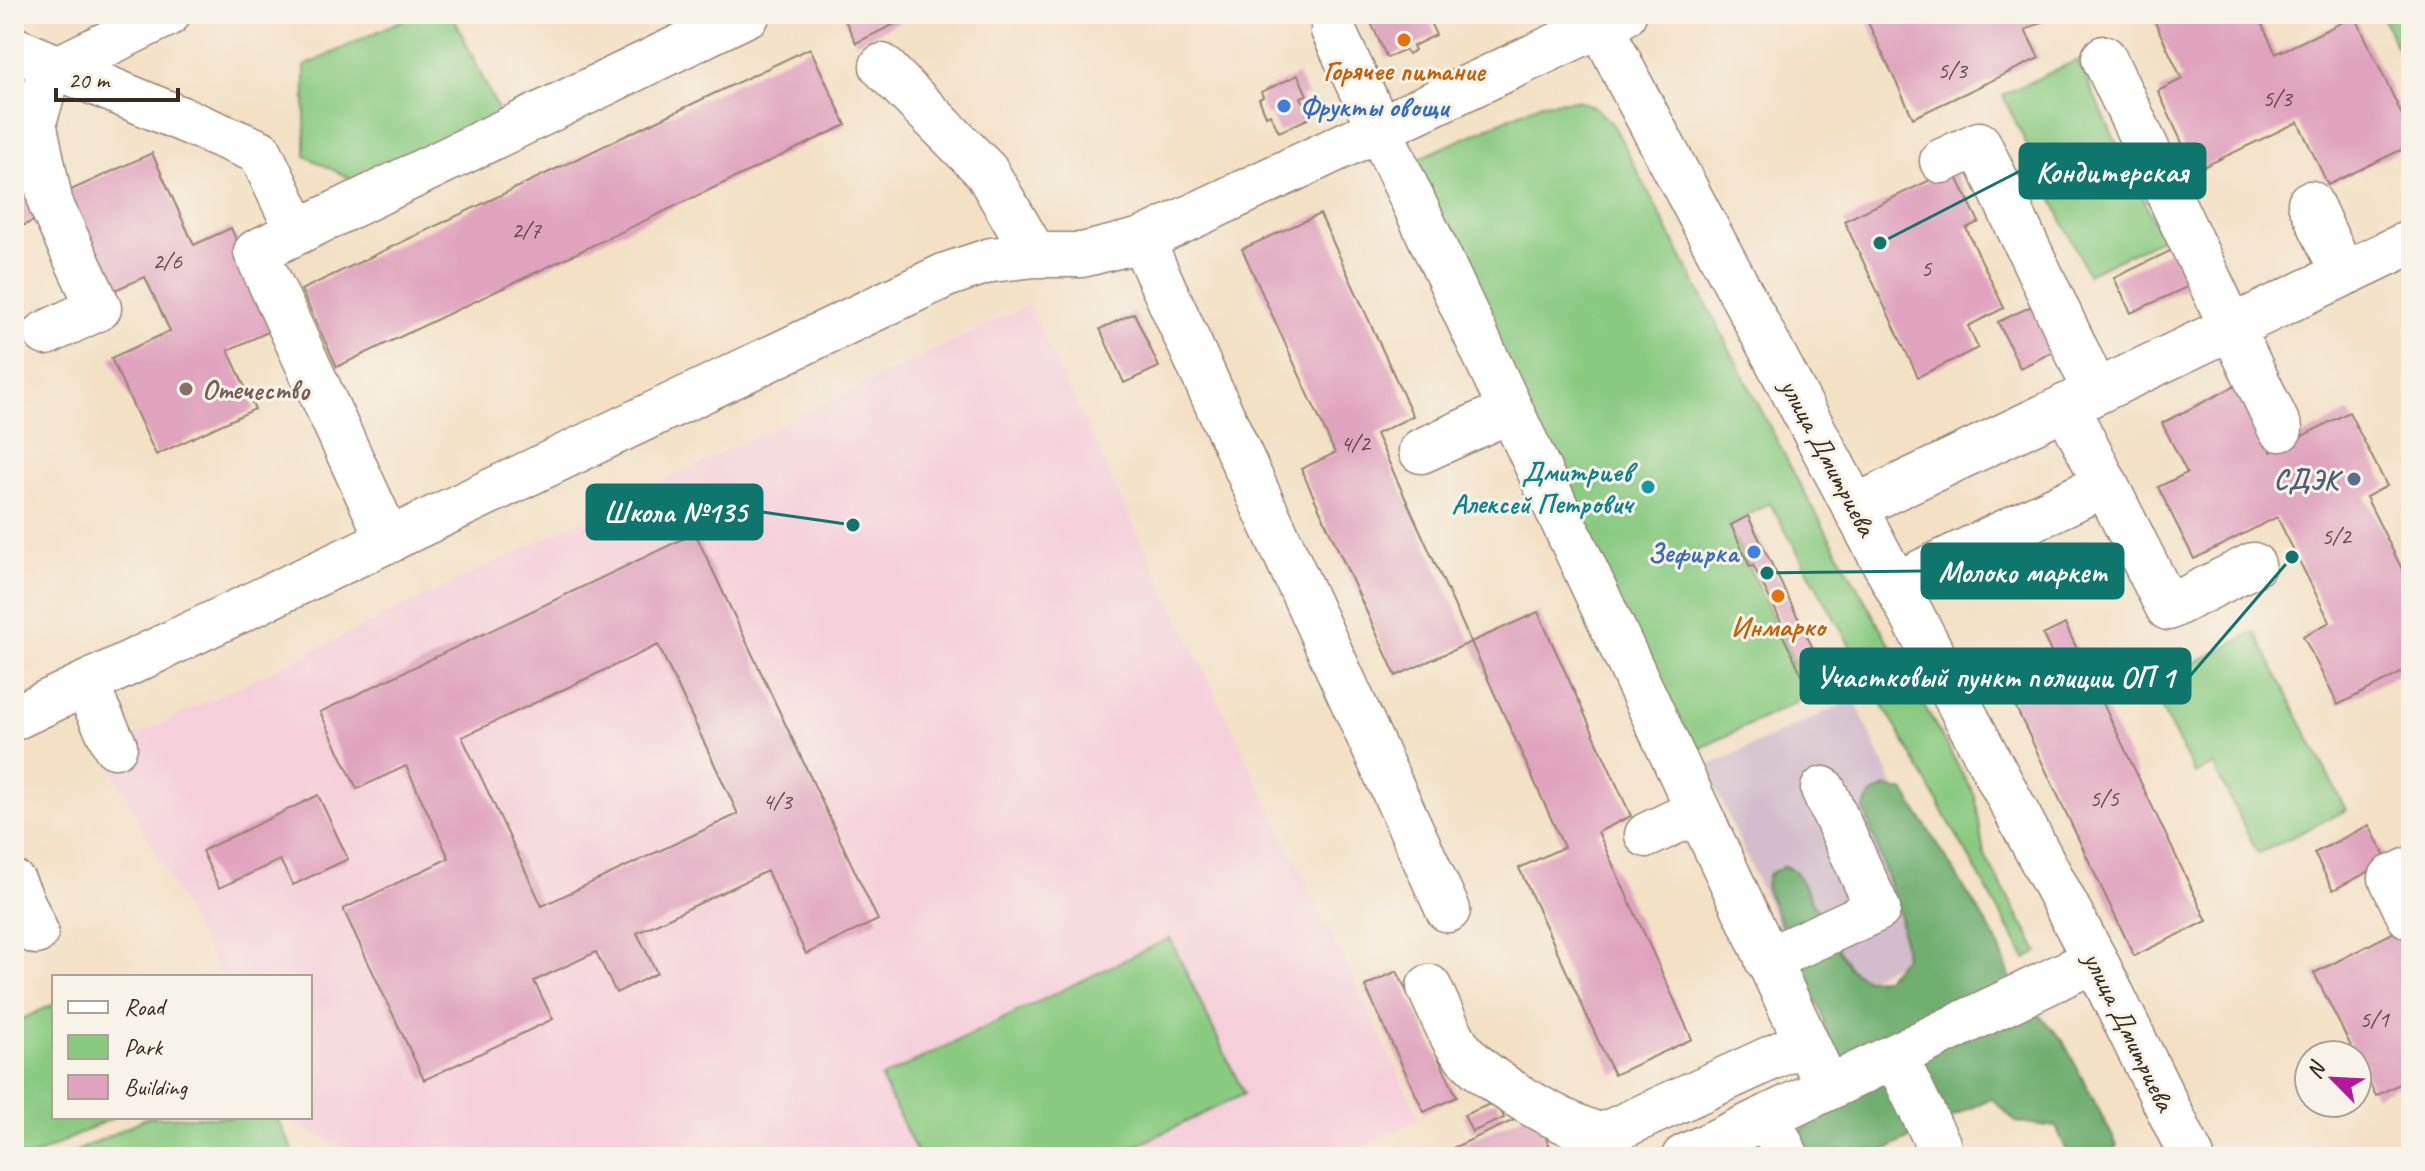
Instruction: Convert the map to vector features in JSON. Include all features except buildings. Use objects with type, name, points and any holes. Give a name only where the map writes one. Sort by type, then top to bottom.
[{"type":"street","points":[[40,81],[168,14]]},
{"type":"street","points":[[389,541],[256,252],[748,14]]},
{"type":"street","points":[[14,718],[946,275],[991,260],[1035,255],[1082,255],[1142,240],[1607,18]]},
{"type":"street","name":"улица Дмитриева","points":[[1607,18],[1635,94],[2095,960],[2192,1157]]},
{"type":"street","points":[[1333,30],[1828,1088]]},
{"type":"street","points":[[14,49],[40,81],[260,152],[298,232]]},
{"type":"street","points":[[2104,58],[2280,429]]},
{"type":"street","points":[[882,66],[986,171],[1035,255]]},
{"type":"street","points":[[40,81],[34,122],[51,205],[99,308],[46,333]]},
{"type":"street","points":[[1942,161],[1979,144],[2081,399],[2106,484],[2168,608],[2253,565]]},
{"type":"street","points":[[2310,203],[2343,274]]},
{"type":"street","points":[[1142,240],[1448,910]]},
{"type":"street","points":[[1855,507],[2411,242]]},
{"type":"street","points":[[1421,451],[1511,410]]},
{"type":"street","points":[[1896,584],[2106,484]]},
{"type":"street","points":[[86,686],[115,746]]},
{"type":"street","points":[[1767,960],[1878,909],[1823,789]]},
{"type":"street","points":[[1647,835],[1698,811]]},
{"type":"street","points":[[2409,916],[2391,878],[2411,869]]},
{"type":"street","points":[[14,883],[36,932]]},
{"type":"street","points":[[1684,1157],[2095,960]]},
{"type":"street","points":[[1429,987],[1457,1045],[1480,1071],[1606,1146],[1806,1042]]},
{"type":"street","points":[[1895,1056],[1938,1144]]},
{"type":"street","points":[[1768,1117],[1787,1157]]},
{"type":"shaded area","points":[[1028,305],[1420,1118],[1340,1157],[363,1157],[294,1124],[292,1119],[312,1119],[312,975],[219,975],[103,752]]},
{"type":"shaded area","points":[[1854,699],[1961,934],[1813,1003],[1706,767]]},
{"type":"green space","points":[[415,14],[452,14],[501,116],[359,183],[305,156],[305,66]]},
{"type":"green space","points":[[2381,14],[2411,14],[2410,75]]},
{"type":"green space","points":[[2077,60],[2162,238],[2088,274],[2003,95]]},
{"type":"green space","points":[[1577,100],[1596,108],[1614,126],[1800,485],[1975,796],[1984,854],[2038,952],[2026,959],[1770,503],[1729,526],[1810,695],[1685,756],[1409,163],[1542,103]]},
{"type":"green space","points":[[2255,632],[2346,810],[2258,854],[2213,765],[2195,774],[2150,686]]},
{"type":"green space","points":[[1886,787],[1905,792],[1997,941],[2015,990],[2062,1039],[2117,1145],[2111,1157],[2070,1157],[2056,1127],[2016,1122],[1991,1098],[1871,1157],[1735,1157],[1794,1136],[1843,1097],[1821,1010],[1766,889],[1768,875],[1784,866],[1796,872],[1849,968],[1866,979],[1885,978],[1905,956],[1900,915],[1864,809],[1871,795]]},
{"type":"green space","points":[[1170,938],[1244,1094],[1113,1157],[919,1157],[881,1078]]},
{"type":"green space","points":[[52,1005],[52,1119],[110,1119],[32,1157],[14,1157],[14,1023]]},
{"type":"green space","points":[[144,1119],[278,1119],[296,1157],[65,1157]]},
{"type":"place","name":"Горячее питание","points":[[1404,40]]},
{"type":"place","name":"Фрукты овощи","points":[[1284,106]]},
{"type":"place","name":"Кондитерская","points":[[1880,243]]},
{"type":"place","name":"Отечество","points":[[186,389]]},
{"type":"place","name":"СДЭК","points":[[2354,479]]},
{"type":"place","name":"Дмитриев Алексей Петрович","points":[[1648,487]]},
{"type":"place","name":"Школа №135","points":[[853,525]]},
{"type":"place","name":"Зефирка","points":[[1754,552]]},
{"type":"place","name":"Участковый пункт полиции ОП 1","points":[[2292,557]]},
{"type":"place","name":"Молоко маркет","points":[[1767,573]]},
{"type":"place","name":"Инмарко","points":[[1778,596]]}]
